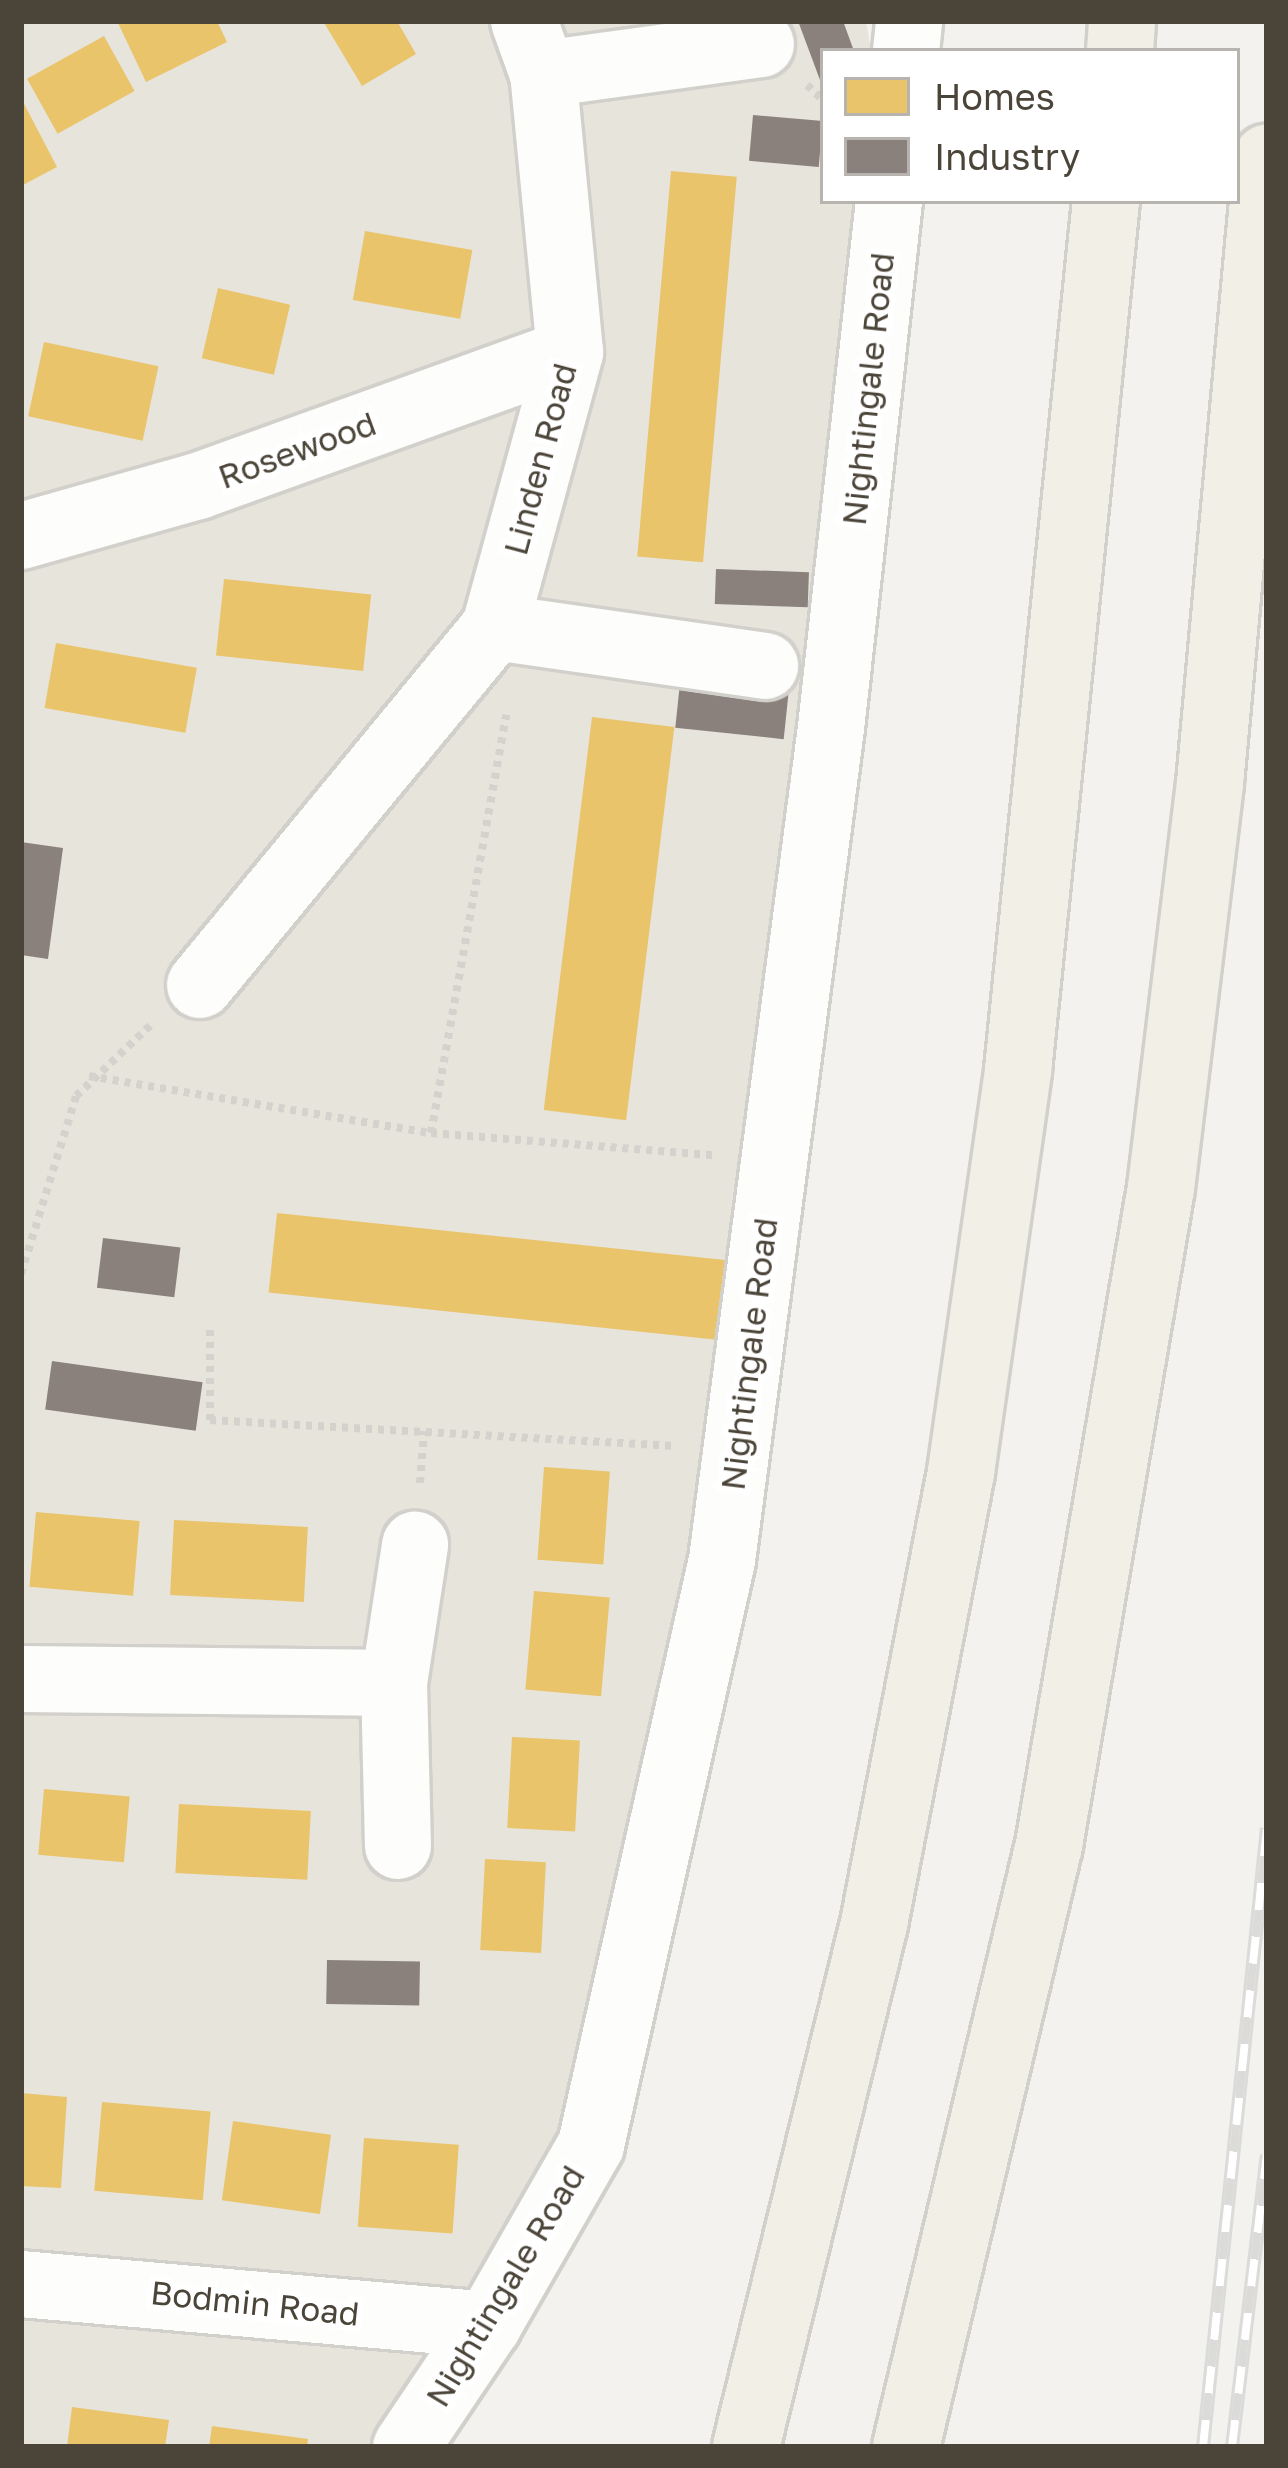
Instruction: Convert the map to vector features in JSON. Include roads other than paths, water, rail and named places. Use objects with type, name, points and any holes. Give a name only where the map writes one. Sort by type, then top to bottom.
[{"type":"main road","points":[[906,2447],[1049,1845],[1154,1235],[1210,783],[1267,158]]},
{"type":"main road","points":[[746,2447],[874,1924],[961,1472],[1051,780],[1106,204]]},
{"type":"street","name":"Linden Road","points":[[200,985],[508,629],[570,352],[534,48],[761,44]]},
{"type":"street","name":"Nightingale Road","points":[[406,2447],[488,2325],[590,2145],[722,1560],[889,204]]},
{"type":"street","name":"Rosewood","points":[[21,536],[198,486],[570,352]]},
{"type":"street","points":[[508,629],[765,666]]},
{"type":"street","points":[[398,1846],[394,1683],[415,1545]]},
{"type":"street","points":[[21,1679],[394,1683]]},
{"type":"street","name":"Bodmin Road","points":[[21,2284],[488,2325]]},
{"type":"railway","points":[[1203,2447],[1267,1828]]},
{"type":"railway","points":[[1232,2447],[1267,2155]]}]
